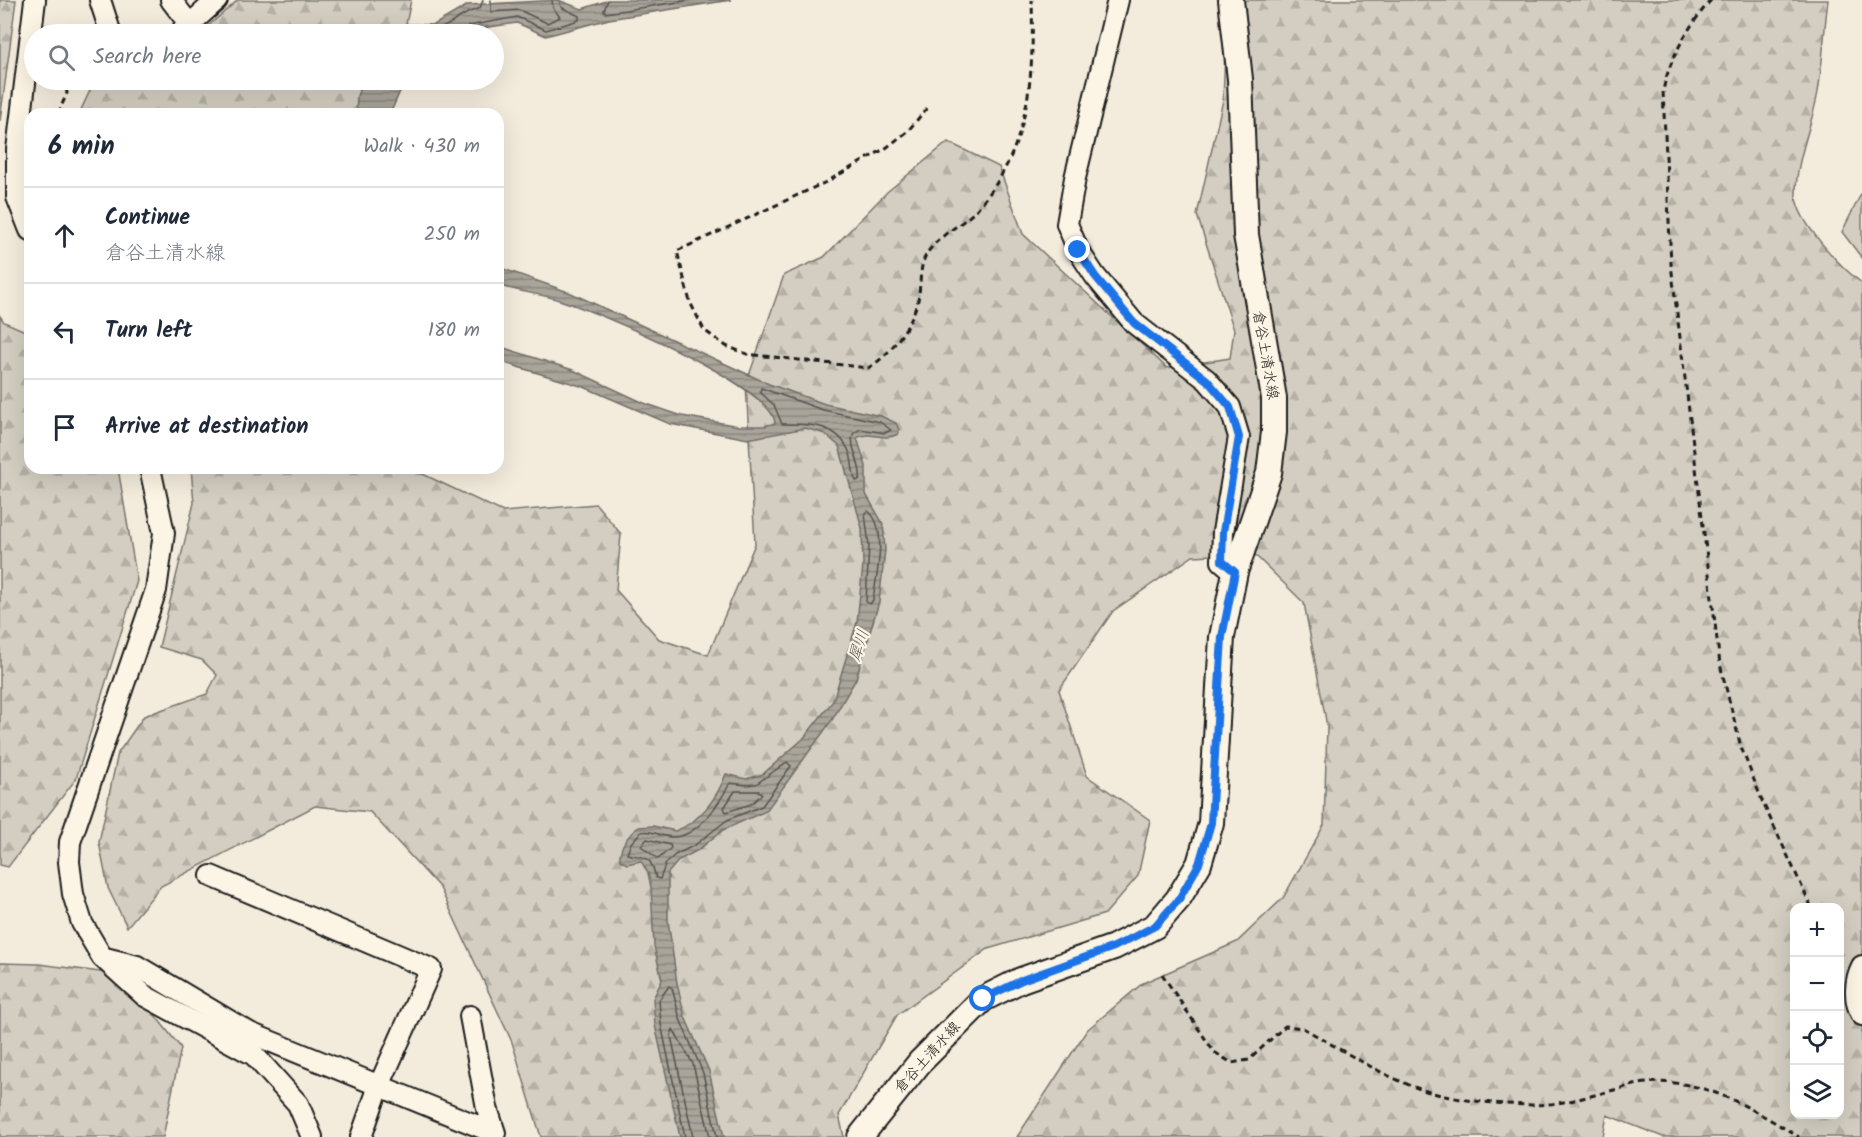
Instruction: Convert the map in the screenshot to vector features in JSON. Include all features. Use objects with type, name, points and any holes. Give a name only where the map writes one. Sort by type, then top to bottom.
[{"type":"main road","name":"倉谷土清水線","points":[[860,1137],[920,1062],[983,999],[1022,980],[1114,947],[1155,926],[1179,899],[1199,864],[1211,823],[1222,637],[1235,572],[1269,473],[1275,432],[1274,398],[1246,235],[1240,79],[1231,0]]},
{"type":"street","points":[[32,24],[35,0]]},
{"type":"street","points":[[100,0],[108,24]]},
{"type":"street","points":[[171,0],[182,24]]},
{"type":"street","points":[[191,24],[217,0]]},
{"type":"street","points":[[1118,0],[1077,167],[1067,224],[1078,250],[1095,276],[1134,323],[1207,380],[1230,407],[1239,437],[1223,532],[1222,561],[1235,572]]},
{"type":"street","points":[[24,90],[17,150],[17,197],[24,215]]},
{"type":"street","points":[[151,474],[164,533],[156,590],[70,842],[69,862],[73,894],[82,923],[102,957],[144,996],[254,1055],[298,1104],[312,1137]]},
{"type":"street","points":[[211,876],[431,969],[379,1086],[361,1137]]},
{"type":"street","points":[[102,957],[137,966],[250,1033],[495,1133],[487,1108],[470,1016]]},
{"type":"street","points":[[1862,966],[1856,978],[1858,1008],[1862,1015]]},
{"type":"path","points":[[927,108],[908,132],[886,148],[826,182],[677,251],[690,302],[704,330],[726,346],[747,354],[868,368],[882,360],[912,316],[917,302],[924,257],[934,244],[975,211],[999,182],[1014,155],[1023,125],[1028,87],[1032,0]]},
{"type":"path","points":[[1711,0],[1696,18],[1667,72],[1664,91],[1671,264],[1720,664],[1745,756],[1763,803],[1810,903]]},
{"type":"path","points":[[61,108],[67,90]]},
{"type":"path","points":[[1162,974],[1214,1052],[1232,1063],[1249,1060],[1285,1026],[1303,1028],[1419,1089],[1463,1099],[1534,1105],[1613,1092],[1639,1084],[1675,1082],[1712,1091],[1762,1115],[1799,1137]]},
{"type":"green space","points":[[0,0],[16,0],[0,121]]},
{"type":"green space","points":[[238,0],[411,0],[406,24],[210,24]]},
{"type":"green space","points":[[1227,0],[1828,0],[1818,92],[1798,170],[1796,196],[1798,206],[1812,231],[1843,267],[1862,283],[1862,1137],[1663,1137],[1607,1115],[1603,1137],[1017,1137],[1087,1030],[1143,983],[1237,942],[1283,898],[1324,825],[1327,726],[1304,603],[1253,553],[1193,556],[1113,611],[1059,690],[1087,776],[1150,820],[1138,876],[1105,914],[988,949],[897,1015],[839,1115],[844,1137],[541,1137],[512,1042],[440,888],[370,812],[315,806],[161,886],[127,927],[108,888],[99,842],[118,753],[144,716],[207,694],[217,675],[202,660],[159,647],[194,503],[192,474],[423,474],[503,512],[596,504],[621,534],[616,590],[659,639],[708,655],[755,544],[746,384],[784,275],[824,257],[887,192],[948,142],[999,167],[1023,234],[1167,368],[1230,358],[1234,330],[1197,215],[1223,100]]},
{"type":"green space","points":[[90,90],[393,90],[389,108],[82,108]]},
{"type":"green space","points":[[1862,192],[1862,258],[1842,232]]},
{"type":"green space","points":[[0,316],[4,322],[24,330],[24,474],[119,474],[137,581],[76,779],[8,867],[0,865]]},
{"type":"green space","points":[[0,963],[39,964],[123,975],[181,1048],[163,1137],[0,1137]]},
{"type":"water","points":[[558,0],[582,9],[609,0],[731,0],[609,19],[546,36],[517,23],[436,24],[468,5]]},
{"type":"water","points":[[359,90],[401,90],[393,108],[356,108]]},
{"type":"water","name":"犀川","points":[[504,269],[571,293],[769,384],[825,404],[881,416],[896,423],[899,430],[898,434],[893,436],[867,435],[857,438],[866,466],[866,494],[883,524],[885,550],[879,602],[856,679],[832,720],[766,811],[723,830],[698,850],[679,860],[668,873],[668,920],[677,983],[685,1017],[709,1071],[724,1137],[680,1137],[655,1025],[653,999],[662,980],[654,946],[651,887],[648,873],[641,861],[627,864],[620,860],[621,850],[638,827],[653,826],[675,831],[692,822],[718,792],[726,774],[746,779],[763,774],[803,739],[833,701],[857,622],[863,565],[862,528],[839,446],[825,434],[805,428],[748,439],[670,424],[584,387],[504,363],[504,348],[573,370],[644,403],[682,416],[739,426],[765,426],[775,423],[767,408],[745,390],[715,370],[679,351],[576,306],[504,287]]},
{"type":"route","points":[[983,999],[1022,980],[1114,947],[1155,926],[1179,899],[1199,864],[1211,823],[1222,637],[1235,572],[1222,561],[1223,532],[1239,437],[1230,407],[1207,380],[1134,323],[1095,276],[1078,250]]}]
